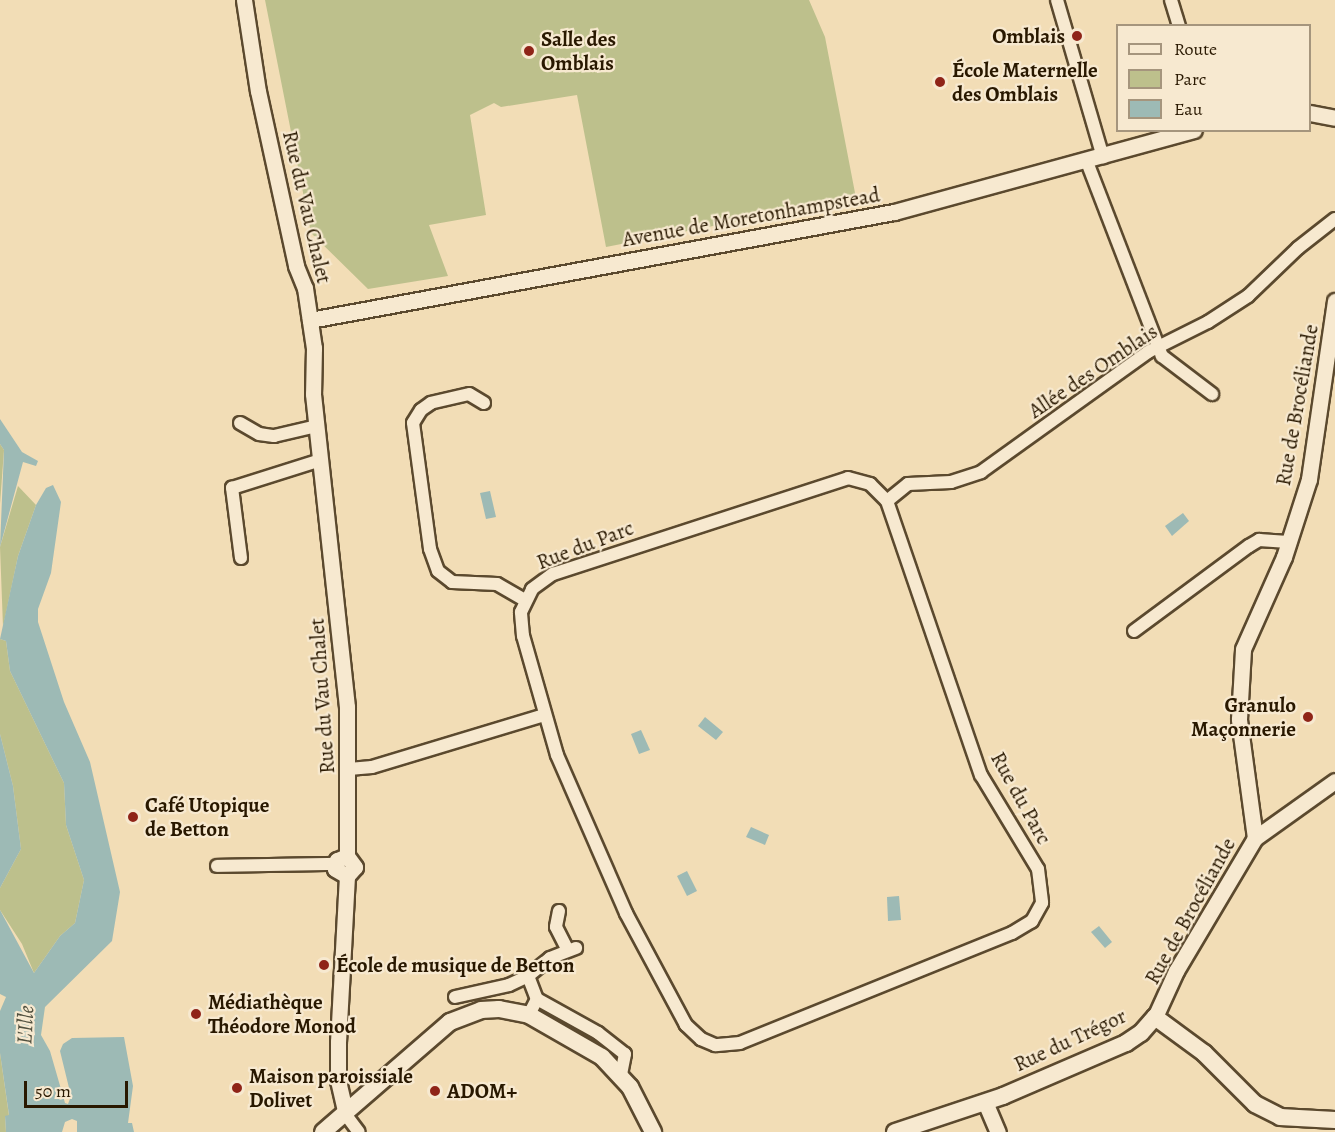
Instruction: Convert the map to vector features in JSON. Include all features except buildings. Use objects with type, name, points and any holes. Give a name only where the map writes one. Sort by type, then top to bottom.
[{"type":"main road","points":[[323,1132],[346,1115],[450,1022],[482,1010],[499,1009],[529,1015],[602,1057],[621,1074],[653,1132]]},
{"type":"main road","name":"Rue du Trégor","points":[[895,1132],[985,1102],[1126,1043],[1142,1033],[1155,1017],[1204,1053],[1255,1104],[1280,1117],[1335,1120]]},
{"type":"street","name":"Rue du Vau Chalet","points":[[244,0],[258,91],[310,321],[317,426],[346,687],[349,769],[341,860],[355,867],[347,876],[338,1081],[346,1115]]},
{"type":"street","points":[[1058,0],[1103,157]]},
{"type":"street","points":[[1171,0],[1178,24]]},
{"type":"street","points":[[1311,113],[1335,118]]},
{"type":"street","name":"Avenue de Moretonhampstead","points":[[310,321],[894,212],[1087,162],[1187,132]]},
{"type":"street","points":[[1087,162],[1162,356],[1212,394]]},
{"type":"street","name":"Allée des Omblais","points":[[886,501],[908,484],[951,482],[981,472],[1159,347],[1248,296],[1298,248],[1335,219]]},
{"type":"street","name":"Rue de Brocéliande","points":[[1155,1017],[1176,971],[1255,838],[1240,726],[1240,672],[1254,617],[1287,542],[1309,479],[1329,379],[1335,301]]},
{"type":"street","points":[[484,403],[469,394],[431,403],[416,418],[412,434],[426,531],[432,557],[444,577],[452,582],[497,584],[525,600]]},
{"type":"street","points":[[240,423],[259,434],[274,436],[317,426]]},
{"type":"street","points":[[241,558],[232,488],[321,460]]},
{"type":"street","name":"Rue du Parc","points":[[848,478],[865,481],[886,501],[981,775],[1040,873],[1042,903],[1035,917],[1023,928],[740,1043],[722,1046],[706,1042],[686,1024],[626,913],[571,790],[544,715],[521,627],[525,600],[536,585],[553,574],[832,480],[848,478]]},
{"type":"street","points":[[1134,631],[1259,540],[1287,542]]},
{"type":"street","points":[[349,769],[372,767],[544,715]]},
{"type":"street","points":[[1255,838],[1335,781]]},
{"type":"street","points":[[217,866],[341,860]]},
{"type":"street","points":[[455,997],[509,985],[528,976],[572,948],[556,927],[559,911]]},
{"type":"street","points":[[528,976],[537,999],[598,1033],[625,1054],[621,1074]]},
{"type":"street","points":[[529,1015],[537,999]]},
{"type":"street","points":[[985,1102],[998,1132]]},
{"type":"street","points":[[346,1115],[359,1132]]},
{"type":"green space","points":[[265,0],[809,0],[825,37],[856,198],[606,247],[577,95],[501,107],[494,103],[470,115],[486,215],[429,225],[448,276],[368,289],[311,233]]},
{"type":"green space","points":[[0,444],[4,450],[0,504]]},
{"type":"green space","points":[[18,486],[36,505],[18,556],[3,627],[0,547]]},
{"type":"green space","points":[[0,639],[6,641],[10,671],[64,783],[66,825],[84,880],[75,923],[60,936],[34,973],[22,944],[0,910],[0,888],[21,849],[13,786],[0,734]]},
{"type":"green space","points":[[0,1053],[9,1116],[5,1117],[6,1132],[0,1132]]},
{"type":"water","points":[[0,419],[22,452],[38,461],[36,466],[23,462],[0,547],[4,450],[0,444]]},
{"type":"water","name":"L'Ille","points":[[53,485],[61,502],[51,573],[38,609],[38,622],[64,702],[90,762],[120,892],[112,941],[45,1007],[41,1035],[50,1051],[65,1103],[68,1104],[71,1096],[60,1051],[63,1044],[72,1038],[124,1037],[133,1086],[128,1123],[132,1123],[134,1132],[77,1132],[77,1121],[72,1119],[65,1122],[62,1132],[6,1132],[5,1116],[9,1115],[0,1053],[0,1011],[6,997],[0,994],[0,910],[34,973],[60,936],[75,923],[84,880],[66,825],[64,783],[10,671],[6,641],[0,639],[18,556],[36,505],[46,488]]},
{"type":"water","points":[[490,491],[496,517],[486,519],[480,493]]},
{"type":"water","points":[[1183,513],[1189,521],[1172,536],[1165,526]]},
{"type":"water","points":[[705,717],[723,732],[716,740],[698,726]]},
{"type":"water","points":[[641,730],[650,750],[639,754],[631,734]]},
{"type":"water","points":[[0,734],[13,786],[21,849],[0,888]]},
{"type":"water","points":[[751,827],[769,835],[765,845],[746,837]]},
{"type":"water","points":[[687,871],[697,891],[687,896],[677,876]]},
{"type":"water","points":[[899,896],[901,920],[888,921],[887,897]]},
{"type":"water","points":[[1099,926],[1112,942],[1105,948],[1091,932]]},
{"type":"place","name":"Omblais","points":[[1077,36]]},
{"type":"place","name":"Salle des Omblais","points":[[529,51]]},
{"type":"place","name":"École Maternelle des Omblais","points":[[940,82]]},
{"type":"place","name":"Granulo Maçonnerie","points":[[1308,717]]},
{"type":"place","name":"Café Utopique de Betton","points":[[133,817]]},
{"type":"place","name":"École de musique de Betton","points":[[324,965]]},
{"type":"place","name":"Médiathèque Théodore Monod","points":[[196,1014]]},
{"type":"place","name":"Maison paroissiale Dolivet","points":[[237,1088]]},
{"type":"place","name":"ADOM+","points":[[435,1091]]}]
